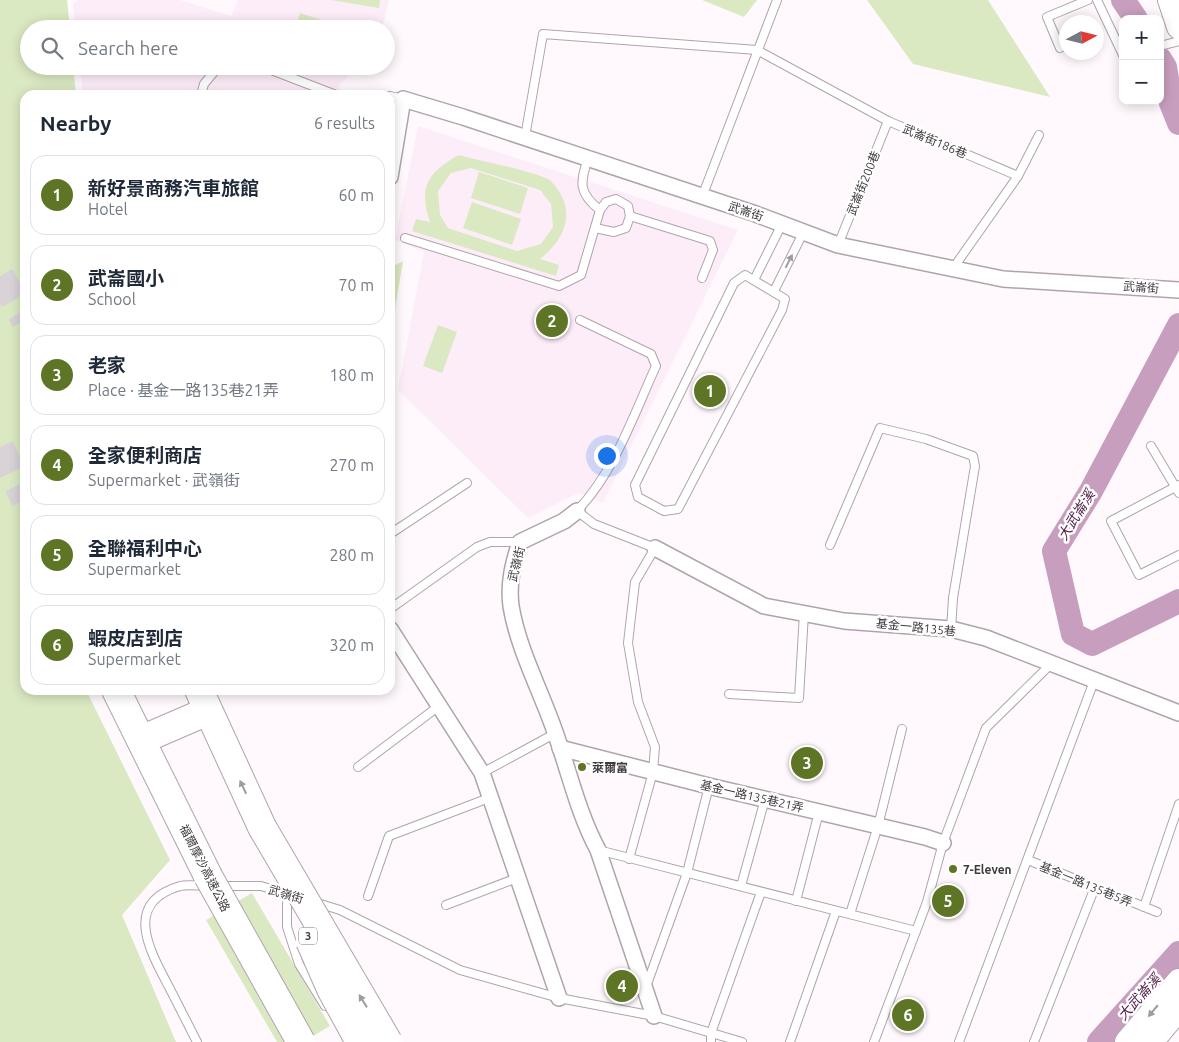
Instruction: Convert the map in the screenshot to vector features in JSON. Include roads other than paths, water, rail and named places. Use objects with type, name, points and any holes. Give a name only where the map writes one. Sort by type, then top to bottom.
[{"type":"highway","name":"福爾摩沙高速公路","points":[[118,695],[208,876],[301,1042]]},
{"type":"highway","points":[[141,740],[203,700]]},
{"type":"highway","name":"3","points":[[203,700],[262,827],[331,989],[360,1042]]},
{"type":"highway","points":[[262,827],[388,1042]]},
{"type":"highway","points":[[208,876],[261,996],[286,1042]]},
{"type":"main road","points":[[1168,40],[1170,0]]},
{"type":"main road","points":[[1127,1042],[1179,980]]},
{"type":"main road","points":[[1151,1042],[1179,1008]]},
{"type":"street","name":"武崙街","points":[[395,121],[397,98],[525,137],[782,224],[838,245],[954,267],[1003,279],[1177,290]]},
{"type":"street","name":"武嶺街","points":[[578,511],[564,521],[520,542],[510,583],[511,607],[523,647],[556,733],[588,832],[598,850],[654,1016]]},
{"type":"street","name":"基金一路135巷","points":[[655,548],[764,606],[844,621],[951,629],[986,638],[1179,713]]},
{"type":"street","points":[[395,637],[482,773],[558,998]]},
{"type":"street","name":"基金一路135巷21弄","points":[[560,748],[943,843]]},
{"type":"lane","points":[[702,197],[777,0]]},
{"type":"lane","points":[[1059,46],[1047,17],[1088,0]]},
{"type":"lane","points":[[1097,0],[1119,47]]},
{"type":"lane","points":[[525,137],[543,34],[757,50]]},
{"type":"lane","points":[[1168,40],[1179,41]]},
{"type":"lane","name":"武崙街186巷","points":[[757,50],[888,121],[1018,176]]},
{"type":"lane","points":[[202,90],[204,84],[212,75]]},
{"type":"lane","points":[[284,75],[323,90]]},
{"type":"lane","name":"武崙街200巷","points":[[838,245],[888,121]]},
{"type":"lane","points":[[954,267],[1018,176],[1039,135]]},
{"type":"lane","points":[[588,158],[582,176],[583,190],[588,201],[600,210]]},
{"type":"lane","points":[[405,238],[559,286],[581,275],[600,210],[606,202],[616,199],[628,206],[630,216],[626,228],[614,232],[595,228]]},
{"type":"lane","points":[[630,216],[710,241],[713,250],[702,278]]},
{"type":"lane","points":[[754,280],[782,224]]},
{"type":"lane","points":[[774,291],[804,232]]},
{"type":"lane","points":[[745,275],[754,280],[785,299],[782,310],[678,509],[664,511],[638,497],[635,485],[734,283],[745,275]]},
{"type":"lane","points":[[580,320],[651,354],[656,366],[609,469],[594,494],[578,511],[594,524],[655,548],[635,582],[628,643],[638,702],[655,747],[653,772],[629,859]]},
{"type":"lane","points":[[830,546],[880,428],[926,440],[972,456],[975,466],[953,598],[951,629]]},
{"type":"lane","points":[[1151,446],[1178,488],[1111,521],[1139,575],[1179,554]]},
{"type":"lane","points":[[395,531],[467,483]]},
{"type":"lane","points":[[395,605],[477,547],[490,542],[520,542]]},
{"type":"lane","points":[[729,694],[799,698],[804,613]]},
{"type":"lane","points":[[874,1042],[927,902],[943,843],[986,728],[1051,664]]},
{"type":"lane","points":[[959,1042],[1094,681]]},
{"type":"lane","points":[[358,767],[439,706]]},
{"type":"lane","points":[[850,914],[878,826],[902,729]]},
{"type":"lane","points":[[482,773],[556,733]]},
{"type":"lane","points":[[645,989],[687,874],[708,786]]},
{"type":"lane","points":[[368,896],[389,836],[489,798]]},
{"type":"lane","points":[[741,886],[765,799]]},
{"type":"lane","name":"基金一路135巷5弄","points":[[1144,907],[1179,804]]},
{"type":"lane","points":[[796,901],[819,812]]},
{"type":"lane","points":[[598,850],[916,931]]},
{"type":"lane","name":"基金一路135巷5弄","points":[[1028,860],[1157,912]]},
{"type":"lane","points":[[446,904],[518,878]]},
{"type":"lane","name":"武嶺街","points":[[197,1042],[148,949],[144,927],[147,910],[161,895],[181,886],[261,886],[340,910],[460,970],[558,998],[654,1016],[742,1042]]},
{"type":"lane","points":[[1034,1042],[1095,888]]},
{"type":"lane","points":[[711,1042],[711,1033],[761,892]]},
{"type":"lane","points":[[287,894],[287,927],[299,964],[328,1011]]},
{"type":"lane","points":[[790,1042],[836,911]]},
{"type":"waterway","name":"大武崙溪","points":[[1123,0],[1133,15]]},
{"type":"waterway","name":"大武崙溪","points":[[1161,60],[1165,67],[1171,103],[1179,123]]},
{"type":"waterway","name":"大武崙溪","points":[[1179,325],[1091,491],[1054,551],[1073,634],[1092,644],[1179,601]]},
{"type":"waterway","name":"大武崙溪","points":[[1099,1042],[1179,953]]},
{"type":"tunnel","points":[[0,276],[20,311]]},
{"type":"tunnel","points":[[0,447],[20,489]]},
{"type":"place","name":"武崙國小","points":[[552,321]]},
{"type":"place","name":"新好景商務汽車旅館","points":[[710,391]]},
{"type":"place","name":"老家","points":[[807,763]]},
{"type":"place","name":"萊爾富","points":[[582,767]]},
{"type":"place","name":"7-Eleven","points":[[953,869]]},
{"type":"place","name":"全聯福利中心","points":[[948,901]]},
{"type":"place","name":"全家便利商店","points":[[622,986]]},
{"type":"place","name":"蝦皮店到店","points":[[908,1015]]}]
